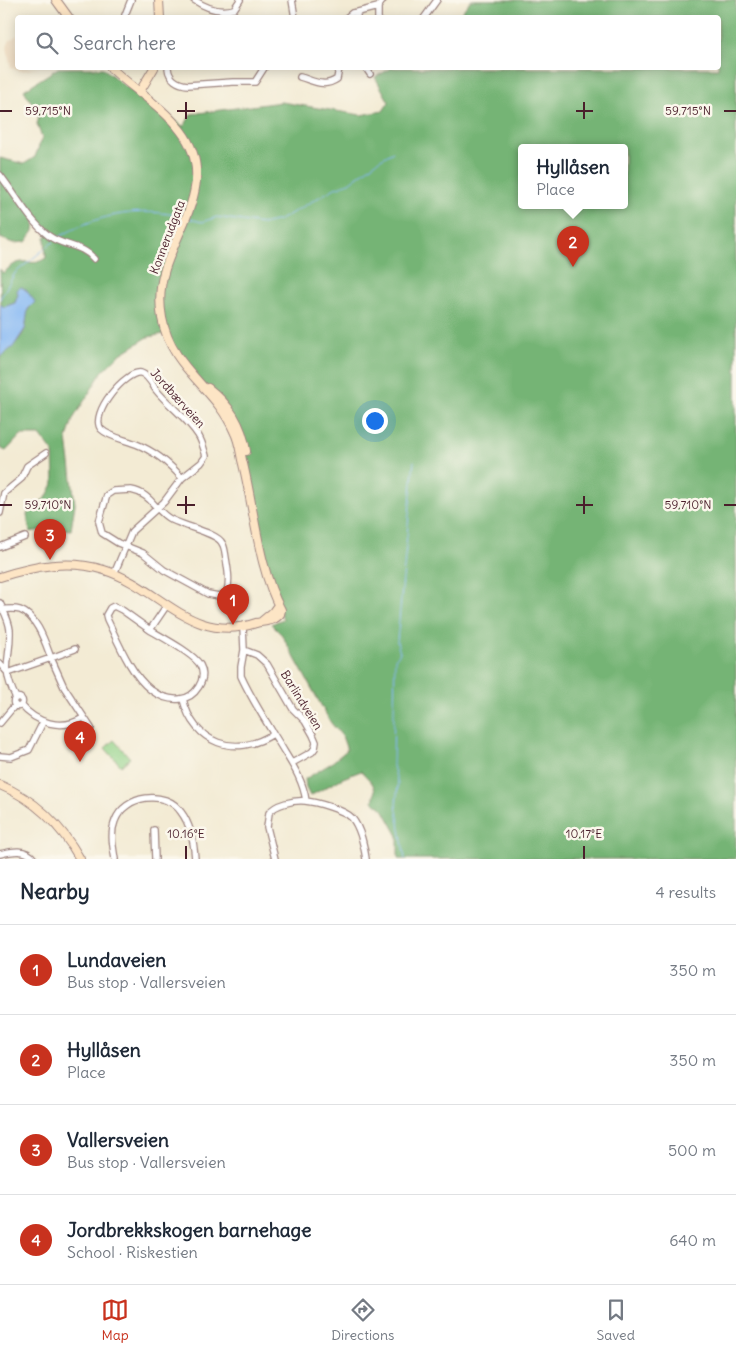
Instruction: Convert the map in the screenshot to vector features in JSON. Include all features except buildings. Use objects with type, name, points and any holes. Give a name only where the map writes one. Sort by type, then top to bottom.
[{"type":"main road","points":[[56,0],[67,15]]},
{"type":"main road","points":[[159,0],[160,15]]},
{"type":"main road","name":"Konnerudgata","points":[[113,70],[175,124],[189,146],[194,159],[196,176],[194,198],[171,254],[162,286],[163,324],[172,349],[181,363],[223,410],[231,422],[247,474],[264,565],[278,605],[261,622],[243,627]]},
{"type":"main road","points":[[136,90],[153,70]]},
{"type":"main road","points":[[0,577],[42,566],[59,564],[85,566],[114,574],[136,585],[191,620],[208,626],[243,627]]},
{"type":"main road","points":[[0,785],[20,794],[45,813],[66,837],[80,859]]},
{"type":"street","points":[[125,15],[131,0]]},
{"type":"street","points":[[194,0],[206,7],[222,11],[234,9],[240,0]]},
{"type":"street","points":[[292,0],[294,15]]},
{"type":"street","points":[[357,15],[378,7],[383,0]]},
{"type":"street","points":[[426,15],[437,0]]},
{"type":"street","points":[[378,7],[378,15]]},
{"type":"street","points":[[168,70],[169,74],[178,83],[195,85],[255,82],[263,70]]},
{"type":"street","points":[[300,77],[318,83],[330,83],[337,79],[339,70]]},
{"type":"street","points":[[367,70],[370,74]]},
{"type":"street","points":[[0,175],[39,227],[55,240],[86,251],[94,259]]},
{"type":"street","name":"Jordbærveien","points":[[142,373],[146,376],[164,399],[190,425],[202,442],[206,456],[205,460],[182,478],[173,467],[157,455],[137,444],[106,432],[100,427],[98,417],[104,404],[122,383],[132,375],[142,373]]},
{"type":"street","points":[[0,513],[2,491],[20,479],[28,466],[46,453]]},
{"type":"street","points":[[114,574],[132,531],[170,496],[182,478]]},
{"type":"street","points":[[117,491],[139,492],[150,498],[166,516],[175,522],[212,535],[222,542],[229,575],[227,592],[220,596],[208,594],[164,570],[143,553],[126,545],[108,538],[100,529],[100,516],[107,495],[117,491]]},
{"type":"street","points":[[0,547],[25,537]]},
{"type":"street","points":[[150,630],[167,605]]},
{"type":"street","points":[[1,607],[18,609],[31,619],[43,636],[64,687],[91,728]]},
{"type":"street","points":[[1,607],[10,630],[2,667],[7,683],[18,703],[28,714],[43,722],[62,724],[78,721],[83,718]]},
{"type":"street","points":[[117,607],[150,630],[193,658],[201,666],[201,684],[193,693],[183,699],[171,699],[160,695],[143,682],[119,645],[107,619],[107,611],[110,608],[117,607]]},
{"type":"street","points":[[243,627],[244,650],[240,667],[241,676],[273,734],[292,763],[305,792],[306,801]]},
{"type":"street","points":[[2,667],[8,673],[14,672],[75,649]]},
{"type":"street","name":"Barlindveien","points":[[244,650],[256,655],[267,664],[293,709],[305,721],[316,742],[312,752],[292,763]]},
{"type":"street","points":[[183,699],[189,715],[199,729],[211,739],[222,744],[238,747],[249,745],[273,734]]},
{"type":"street","points":[[0,723],[18,703]]},
{"type":"street","points":[[0,756],[11,757],[29,750],[43,722]]},
{"type":"street","points":[[115,859],[113,833],[114,822],[117,816],[126,807],[147,798],[164,798],[182,812],[190,830],[195,859]]},
{"type":"street","points":[[275,859],[266,827],[269,813],[276,806],[306,801],[345,812],[352,818],[360,832],[366,859]]},
{"type":"street","points":[[154,830],[155,859]]},
{"type":"street","points":[[0,854],[22,851],[34,859]]},
{"type":"shaded area","points":[[15,36],[15,69],[11,68],[7,47],[10,40]]},
{"type":"green space","points":[[471,0],[736,0],[736,859],[398,859],[398,836],[383,809],[373,801],[374,787],[361,771],[343,778],[310,796],[306,788],[305,779],[330,764],[347,750],[342,736],[331,723],[282,635],[271,624],[283,619],[268,579],[242,443],[164,334],[148,337],[119,355],[102,372],[73,419],[67,438],[75,504],[71,530],[55,528],[30,532],[27,514],[35,505],[46,498],[54,482],[53,452],[40,435],[21,435],[6,451],[0,448],[0,357],[7,352],[23,333],[27,314],[31,306],[18,295],[15,303],[4,307],[1,305],[0,269],[3,273],[17,263],[37,262],[46,258],[45,238],[49,232],[39,220],[35,221],[34,231],[26,242],[13,243],[0,238],[0,158],[24,164],[35,157],[42,138],[37,124],[39,115],[24,90],[55,70],[105,70],[184,127],[191,114],[281,102],[361,115],[383,111],[389,102],[375,77],[388,70],[721,70],[721,15],[460,15]]},
{"type":"green space","points":[[114,740],[130,758],[121,766],[105,748]]},
{"type":"water","points":[[21,287],[26,290],[35,302],[28,309],[25,329],[13,347],[0,357],[0,304],[4,307],[15,303],[18,295],[17,290]]},
{"type":"waterway","points":[[190,219],[202,222],[217,217],[262,224],[280,220],[335,188],[349,183],[379,160],[393,152]]},
{"type":"waterway","points":[[58,238],[87,223],[119,214],[151,212],[183,217]]},
{"type":"waterway","points":[[0,299],[15,273],[53,242]]},
{"type":"waterway","points":[[405,859],[396,805],[398,784],[393,766],[395,659],[400,653],[397,642],[414,461]]},
{"type":"place","name":"Hyllåsen","points":[[573,267]]},
{"type":"place","name":"Vallersveien","points":[[50,560]]},
{"type":"place","name":"Lundaveien","points":[[233,625]]},
{"type":"place","name":"Jordbrekkskogen barnehage","points":[[80,762]]}]
